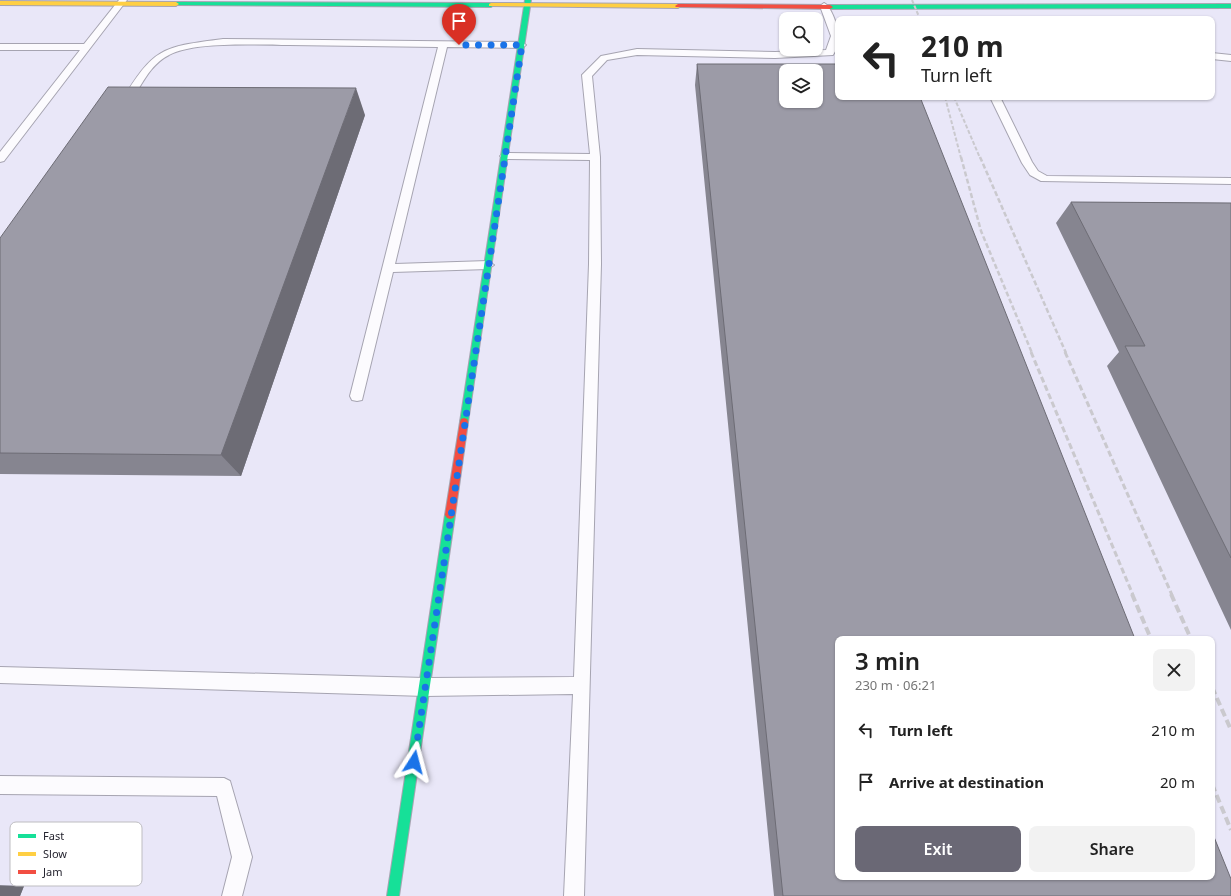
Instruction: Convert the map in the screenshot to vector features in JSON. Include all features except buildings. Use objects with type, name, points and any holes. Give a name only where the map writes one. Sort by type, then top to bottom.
[{"type":"street","points":[[0,3],[528,2],[824,6],[1066,3],[1231,6]]},
{"type":"street","points":[[393,896],[528,2]]},
{"type":"lane","points":[[0,160],[122,2]]},
{"type":"lane","points":[[574,896],[595,264],[595,157],[587,75],[604,58],[638,52],[775,55],[830,53],[835,36],[824,6]]},
{"type":"lane","points":[[120,110],[146,70],[165,53],[188,47],[223,42],[522,45]]},
{"type":"lane","points":[[357,396],[443,44]]},
{"type":"lane","points":[[0,47],[86,47]]},
{"type":"lane","points":[[1215,56],[1231,58]]},
{"type":"lane","points":[[996,100],[1027,163],[1034,173],[1045,179],[1231,181]]},
{"type":"lane","points":[[505,156],[595,157]]},
{"type":"lane","points":[[389,268],[488,265]]},
{"type":"lane","points":[[0,675],[425,687],[582,685]]},
{"type":"lane","points":[[0,784],[224,787],[242,857],[232,896]]},
{"type":"railway","points":[[912,0],[919,16]]},
{"type":"railway","points":[[946,100],[961,158]]},
{"type":"railway","points":[[955,100],[980,158]]},
{"type":"railway","points":[[961,157],[981,231],[1032,353]]},
{"type":"railway","points":[[980,157],[1066,353]]},
{"type":"railway","points":[[1031,352],[1133,595]]},
{"type":"railway","points":[[1065,352],[1172,595]]},
{"type":"railway","points":[[1132,594],[1150,636]]},
{"type":"railway","points":[[1171,594],[1190,636]]},
{"type":"railway","points":[[1215,694],[1231,730]]},
{"type":"railway","points":[[1215,791],[1231,830]]},
{"type":"traffic: fast","points":[[464,422],[528,0]]},
{"type":"traffic: fast","points":[[176,4],[491,5]]},
{"type":"traffic: fast","points":[[830,7],[1231,6]]},
{"type":"traffic: fast","points":[[393,896],[450,515]]},
{"type":"traffic: slow","points":[[0,3],[176,4]]},
{"type":"traffic: slow","points":[[491,5],[678,6]]},
{"type":"traffic: jam","points":[[678,6],[830,7]]},
{"type":"traffic: jam","points":[[450,515],[464,422]]},
{"type":"route","points":[[414,762],[522,45],[459,45]]}]
